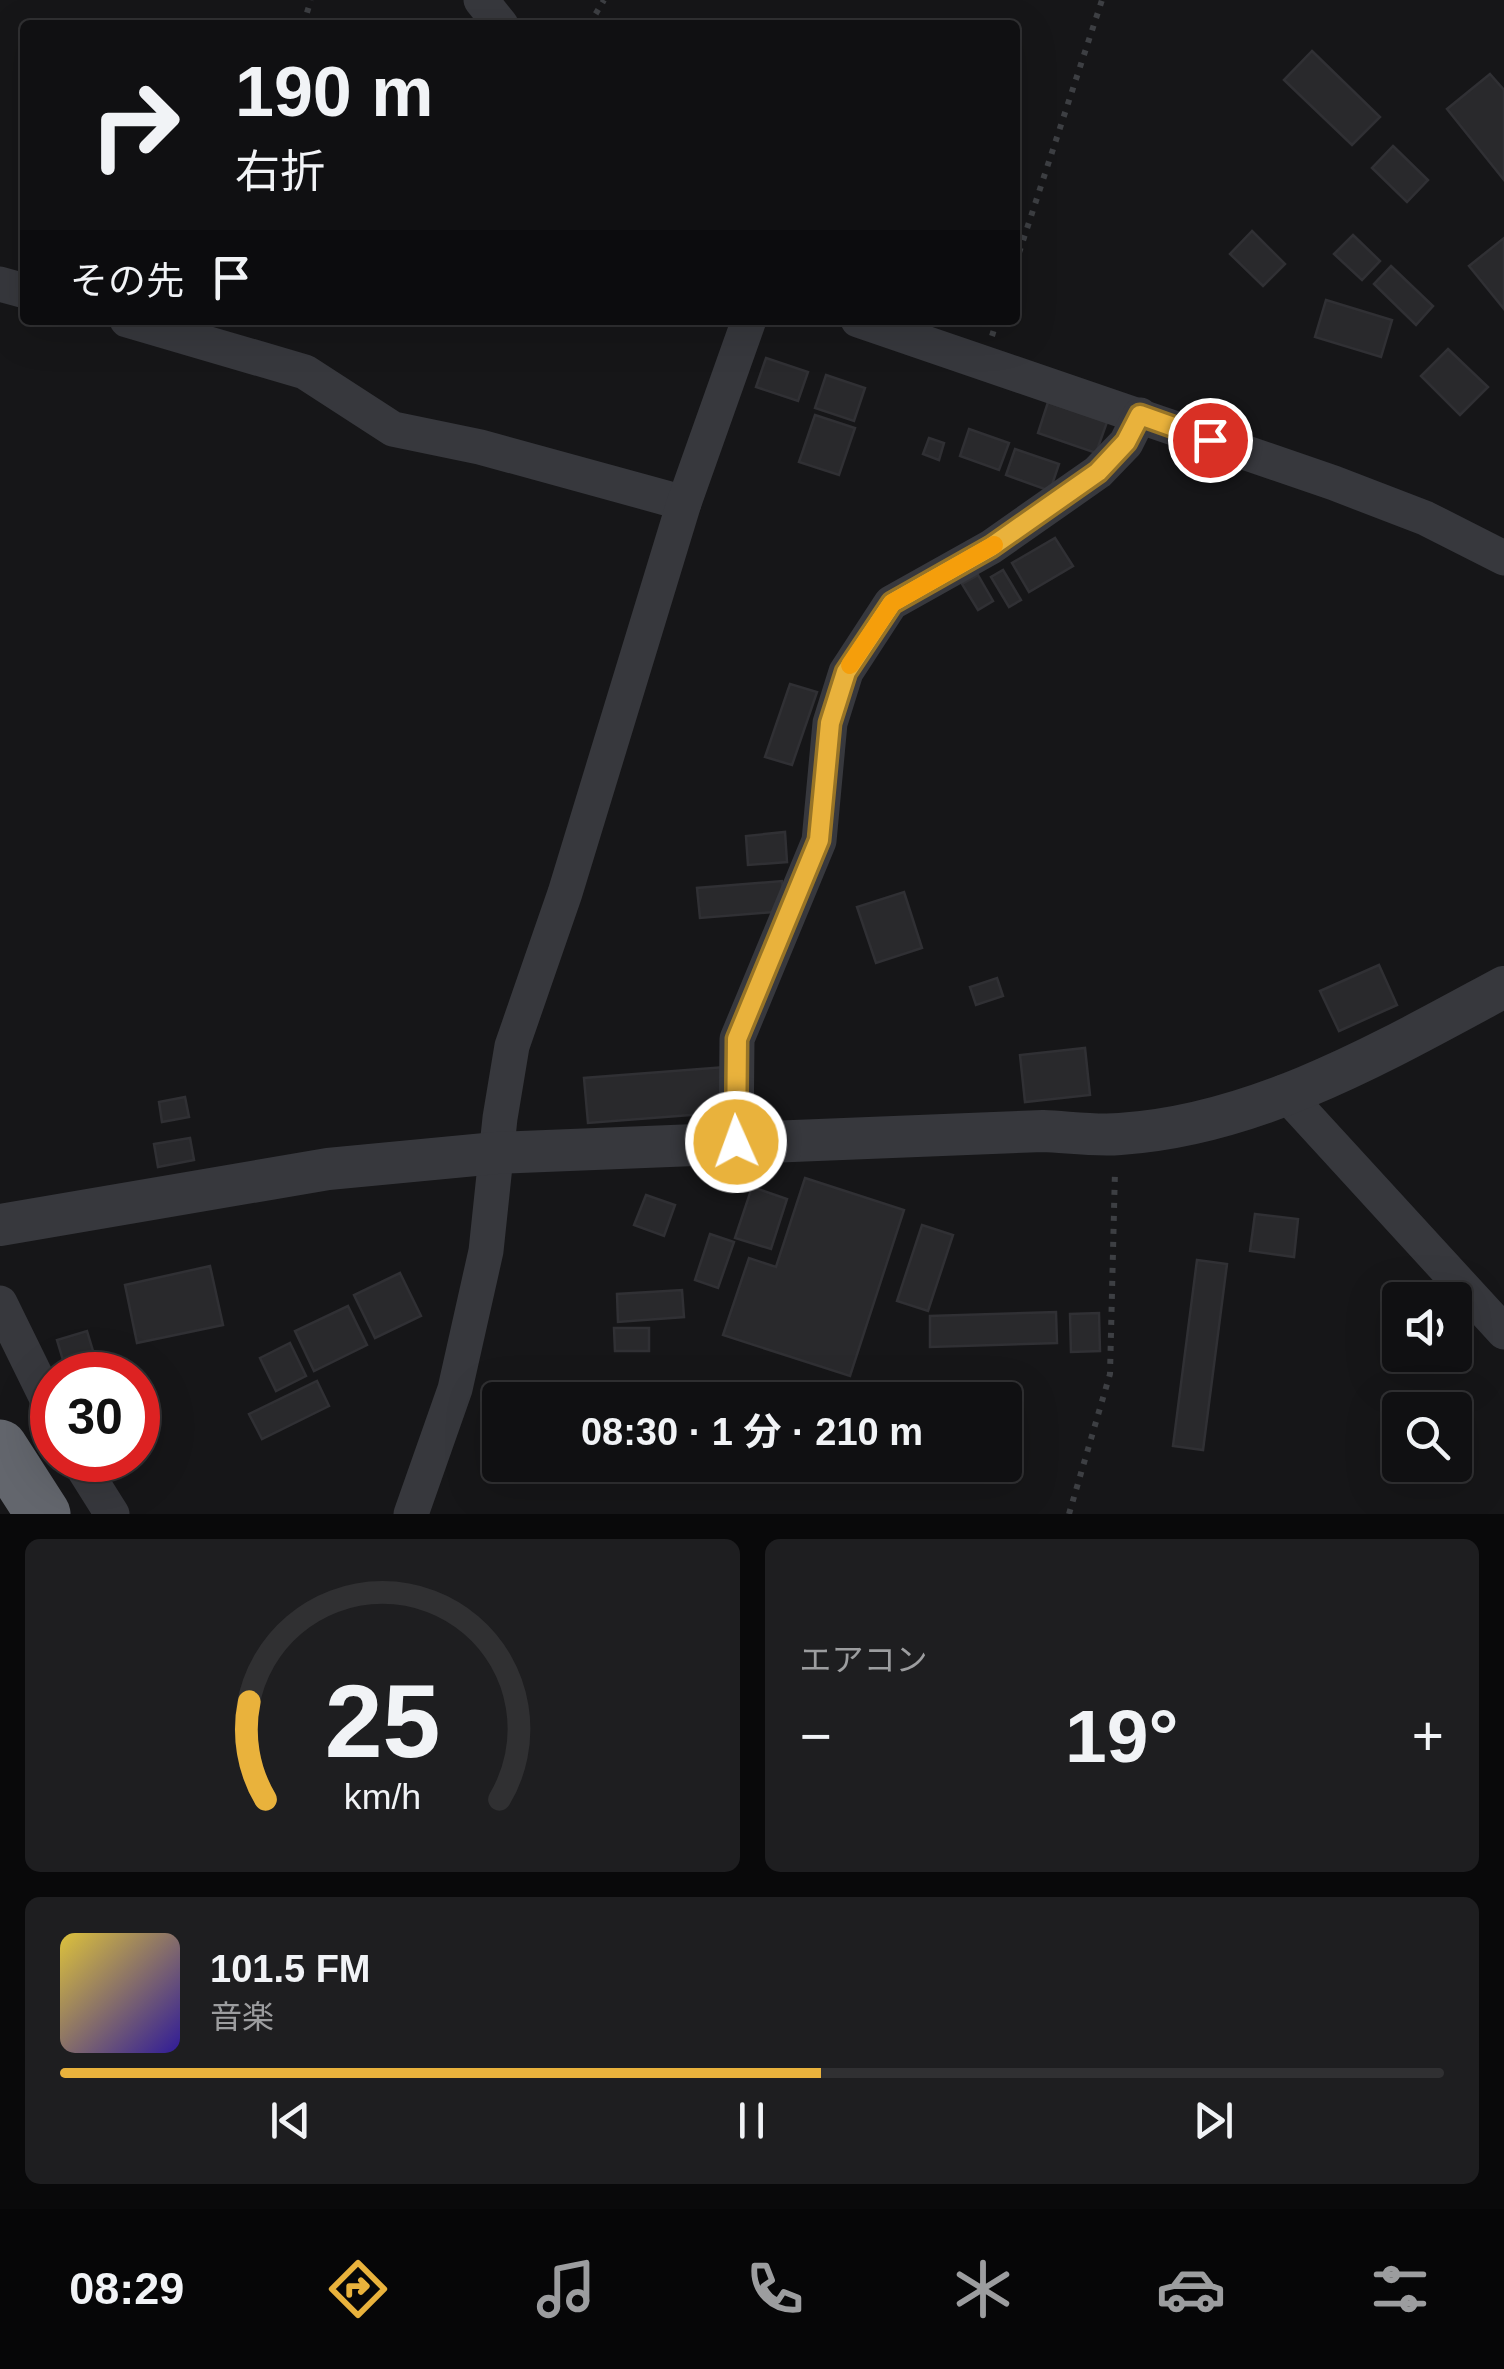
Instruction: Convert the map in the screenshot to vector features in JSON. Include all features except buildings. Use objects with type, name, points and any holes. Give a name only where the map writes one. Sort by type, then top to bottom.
[{"type":"highway","points":[[0,1447],[43,1514]]},
{"type":"street","points":[[481,0],[497,20]]},
{"type":"street","points":[[144,325],[305,372],[393,429],[480,447],[684,503]]},
{"type":"street","points":[[411,1514],[455,1388],[486,1251],[512,1046],[565,893],[684,503],[747,325]]},
{"type":"street","points":[[873,325],[1140,415],[1425,518],[1504,558]]},
{"type":"street","points":[[736,1142],[737,1039],[819,840],[830,723],[846,672],[892,603],[991,547],[1098,472],[1126,442],[1140,415]]},
{"type":"street","points":[[0,1225],[328,1169],[496,1153],[1043,1132],[1120,1134],[1246,1107],[1356,1066],[1504,987]]},
{"type":"street","points":[[1284,1092],[1504,1332]]},
{"type":"street","points":[[0,1303],[30,1364]]},
{"type":"street","points":[[92,1482],[112,1514]]},
{"type":"path","points":[[1020,250],[1102,0]]},
{"type":"path","points":[[1069,1514],[1110,1374],[1120,1134]]},
{"type":"slow traffic","points":[[850,665],[892,603],[994,545]]},
{"type":"route","points":[[736,1142],[737,1039],[744,1013],[819,840],[830,723],[846,672],[869,632],[892,603],[991,547],[1098,472],[1126,442],[1140,415],[1210,440]]}]
